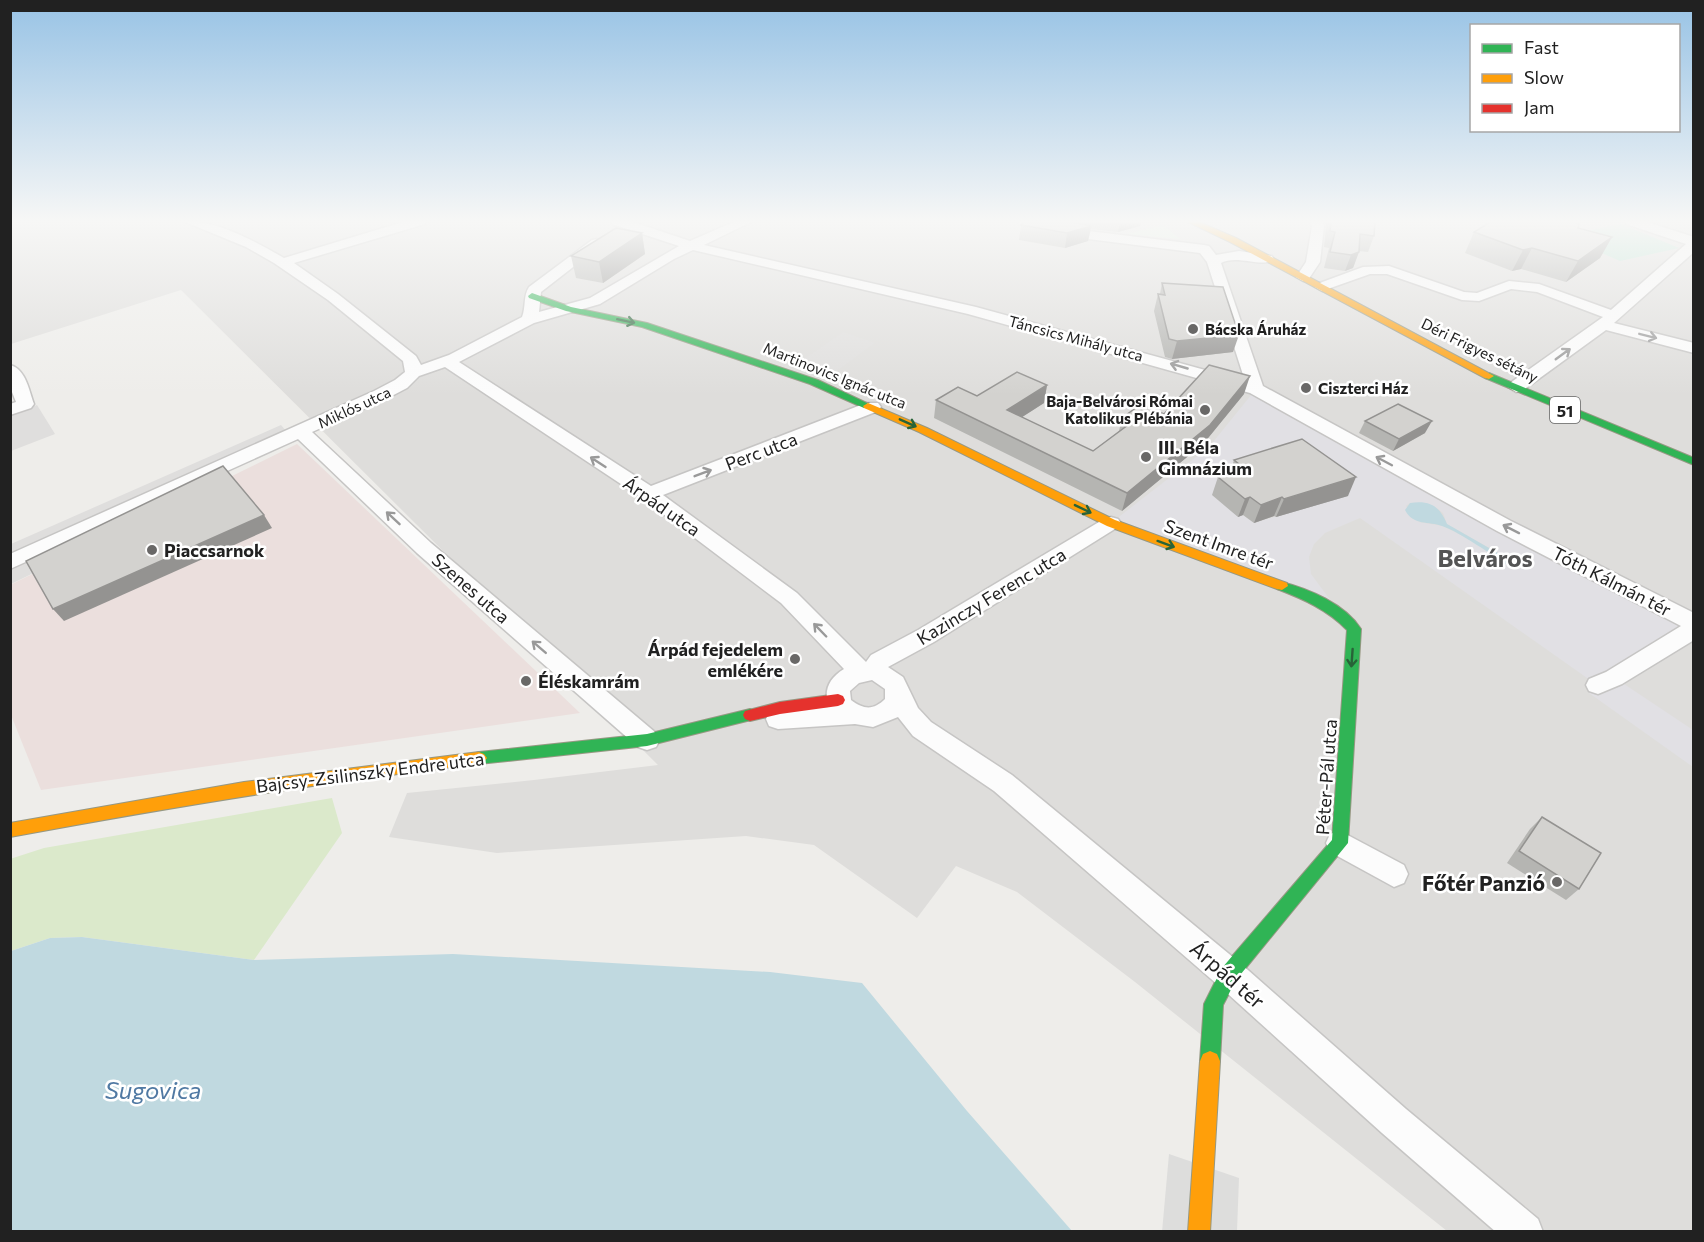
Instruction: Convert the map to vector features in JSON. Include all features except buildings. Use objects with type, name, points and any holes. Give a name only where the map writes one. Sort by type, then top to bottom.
[{"type":"street","points":[[307,279],[349,309],[410,359],[414,366],[413,373]]},
{"type":"street","points":[[529,320],[534,306],[532,296],[534,290],[547,279]]},
{"type":"street","name":"Miklós utca","points":[[10,562],[380,395],[401,384],[413,373],[446,361],[529,320],[595,301],[631,279]]},
{"type":"street","name":"Táncsics Mihály utca","points":[[836,279],[982,312],[1256,388],[1435,489]]},
{"type":"street","points":[[1220,279],[1256,388]]},
{"type":"street","name":"51","points":[[1307,279],[1322,287]]},
{"type":"street","points":[[1322,287],[1344,279]]},
{"type":"street","points":[[1413,279],[1453,294],[1472,298],[1509,285],[1539,288],[1608,321],[1694,348]]},
{"type":"street","points":[[1516,387],[1608,321],[1654,279]]},
{"type":"street","name":"Déri Frigyes sétány","points":[[1322,287],[1461,362],[1694,462]]},
{"type":"street","name":"Martinovics Ignác utca","points":[[532,296],[569,309],[644,325],[814,381],[1111,523]]},
{"type":"street","name":"Árpád utca","points":[[446,361],[649,495],[789,598],[867,671]]},
{"type":"street","points":[[10,370],[14,373],[18,407]]},
{"type":"street","name":"Perc utca","points":[[649,495],[872,407]]},
{"type":"street","name":"Szenes utca","points":[[300,431],[424,548],[647,740]]},
{"type":"street","name":"Tóth Kálmán tér","points":[[1435,489],[1694,623]]},
{"type":"street","name":"Szent Imre tér","points":[[1111,523],[1314,598]]},
{"type":"street","name":"Kazinczy Ferenc utca","points":[[867,671],[879,661],[926,636],[1111,523]]},
{"type":"street","name":"Péter-Pál utca","points":[[1199,1232],[1214,1004],[1229,974],[1340,843],[1354,629],[1340,613],[1314,598]]},
{"type":"street","name":"Tóth Kálmán tér","points":[[1598,686],[1694,629]]},
{"type":"street","points":[[846,708],[838,691],[842,682],[850,675],[867,671]]},
{"type":"street","name":"Árpád tér","points":[[867,671],[893,681],[898,689],[899,698],[909,715],[922,729],[1003,783],[1229,974],[1394,1121],[1525,1232]]},
{"type":"street","points":[[882,716],[890,712],[899,698]]},
{"type":"street","name":"Bajcsy-Zsilinszky Endre utca","points":[[10,830],[216,792],[363,770],[647,740],[731,719],[783,720],[846,708]]},
{"type":"street","name":"Árpád tér","points":[[846,708],[873,718],[882,716],[922,729]]},
{"type":"street","points":[[1340,843],[1394,874]]},
{"type":"shaded area","points":[[11,279],[1693,279],[1693,1231],[1447,1231],[1135,982],[1017,892],[956,866],[917,918],[814,845],[746,836],[497,853],[389,837],[407,793],[658,765],[181,290],[11,344]]},
{"type":"shaded area","points":[[843,332],[875,343],[837,371],[804,359]]},
{"type":"shaded area","points":[[1256,389],[1693,623],[1615,678],[1693,730],[1693,767],[1589,693],[1597,685],[1360,518],[1325,533],[1314,544],[1309,557],[1311,574],[1340,613],[1111,523],[1209,447]],"holes":[[[1347,495],[1254,523],[1243,515]],[[1410,503],[1424,503],[1438,509],[1443,513],[1447,524],[1516,563],[1443,526],[1419,522],[1406,506]]]},
{"type":"shaded area","points":[[37,405],[55,434],[11,451],[11,415]]},
{"type":"shaded area","points":[[281,425],[286,431],[99,541],[11,584],[11,544]]},
{"type":"shaded area","points":[[297,444],[580,713],[41,790],[11,715],[10,585]]},
{"type":"green space","points":[[332,798],[342,833],[254,960],[82,937],[50,938],[11,951],[10,859],[44,848]]},
{"type":"water","points":[[1417,502],[1434,506],[1447,524],[1517,564],[1511,567],[1450,529],[1412,519],[1405,510],[1410,503]]},
{"type":"water","name":"Sugovica","points":[[82,937],[254,960],[453,954],[770,972],[862,983],[967,1111],[1072,1231],[11,1231],[11,951],[50,938]]},
{"type":"pier","points":[[1169,1154],[1239,1178],[1237,1231],[1162,1232]]},
{"type":"traffic: fast","points":[[532,296],[569,309],[644,325],[814,382],[868,406]]},
{"type":"traffic: fast","points":[[1489,376],[1694,462]]},
{"type":"traffic: fast","points":[[1210,1061],[1214,1004],[1229,974],[1340,843],[1354,629],[1330,608],[1282,586]]},
{"type":"traffic: fast","points":[[479,758],[647,740],[750,715]]},
{"type":"traffic: slow","points":[[1306,279],[1489,376]]},
{"type":"traffic: slow","points":[[868,406],[923,430],[1111,523],[1282,586]]},
{"type":"traffic: slow","points":[[10,830],[244,789],[479,758]]},
{"type":"traffic: slow","points":[[1199,1232],[1210,1061]]},
{"type":"traffic: jam","points":[[750,715],[780,708],[838,700]]},
{"type":"place","name":"Bácska Áruház","points":[[1193,329]]},
{"type":"place","name":"Ciszterci Ház","points":[[1306,388]]},
{"type":"place","name":"Baja-Belvárosi Római Katolikus Plébánia","points":[[1205,410]]},
{"type":"place","name":"III. Béla Gimnázium","points":[[1146,457]]},
{"type":"place","name":"Piaccsarnok","points":[[152,550]]},
{"type":"place","name":"Árpád fejedelem emlékére","points":[[795,659]]},
{"type":"place","name":"Éléskamrám","points":[[526,681]]},
{"type":"place","name":"Főtér Panzió","points":[[1557,882]]},
{"type":"district","name":"Belváros","points":[[1485,557]]}]
